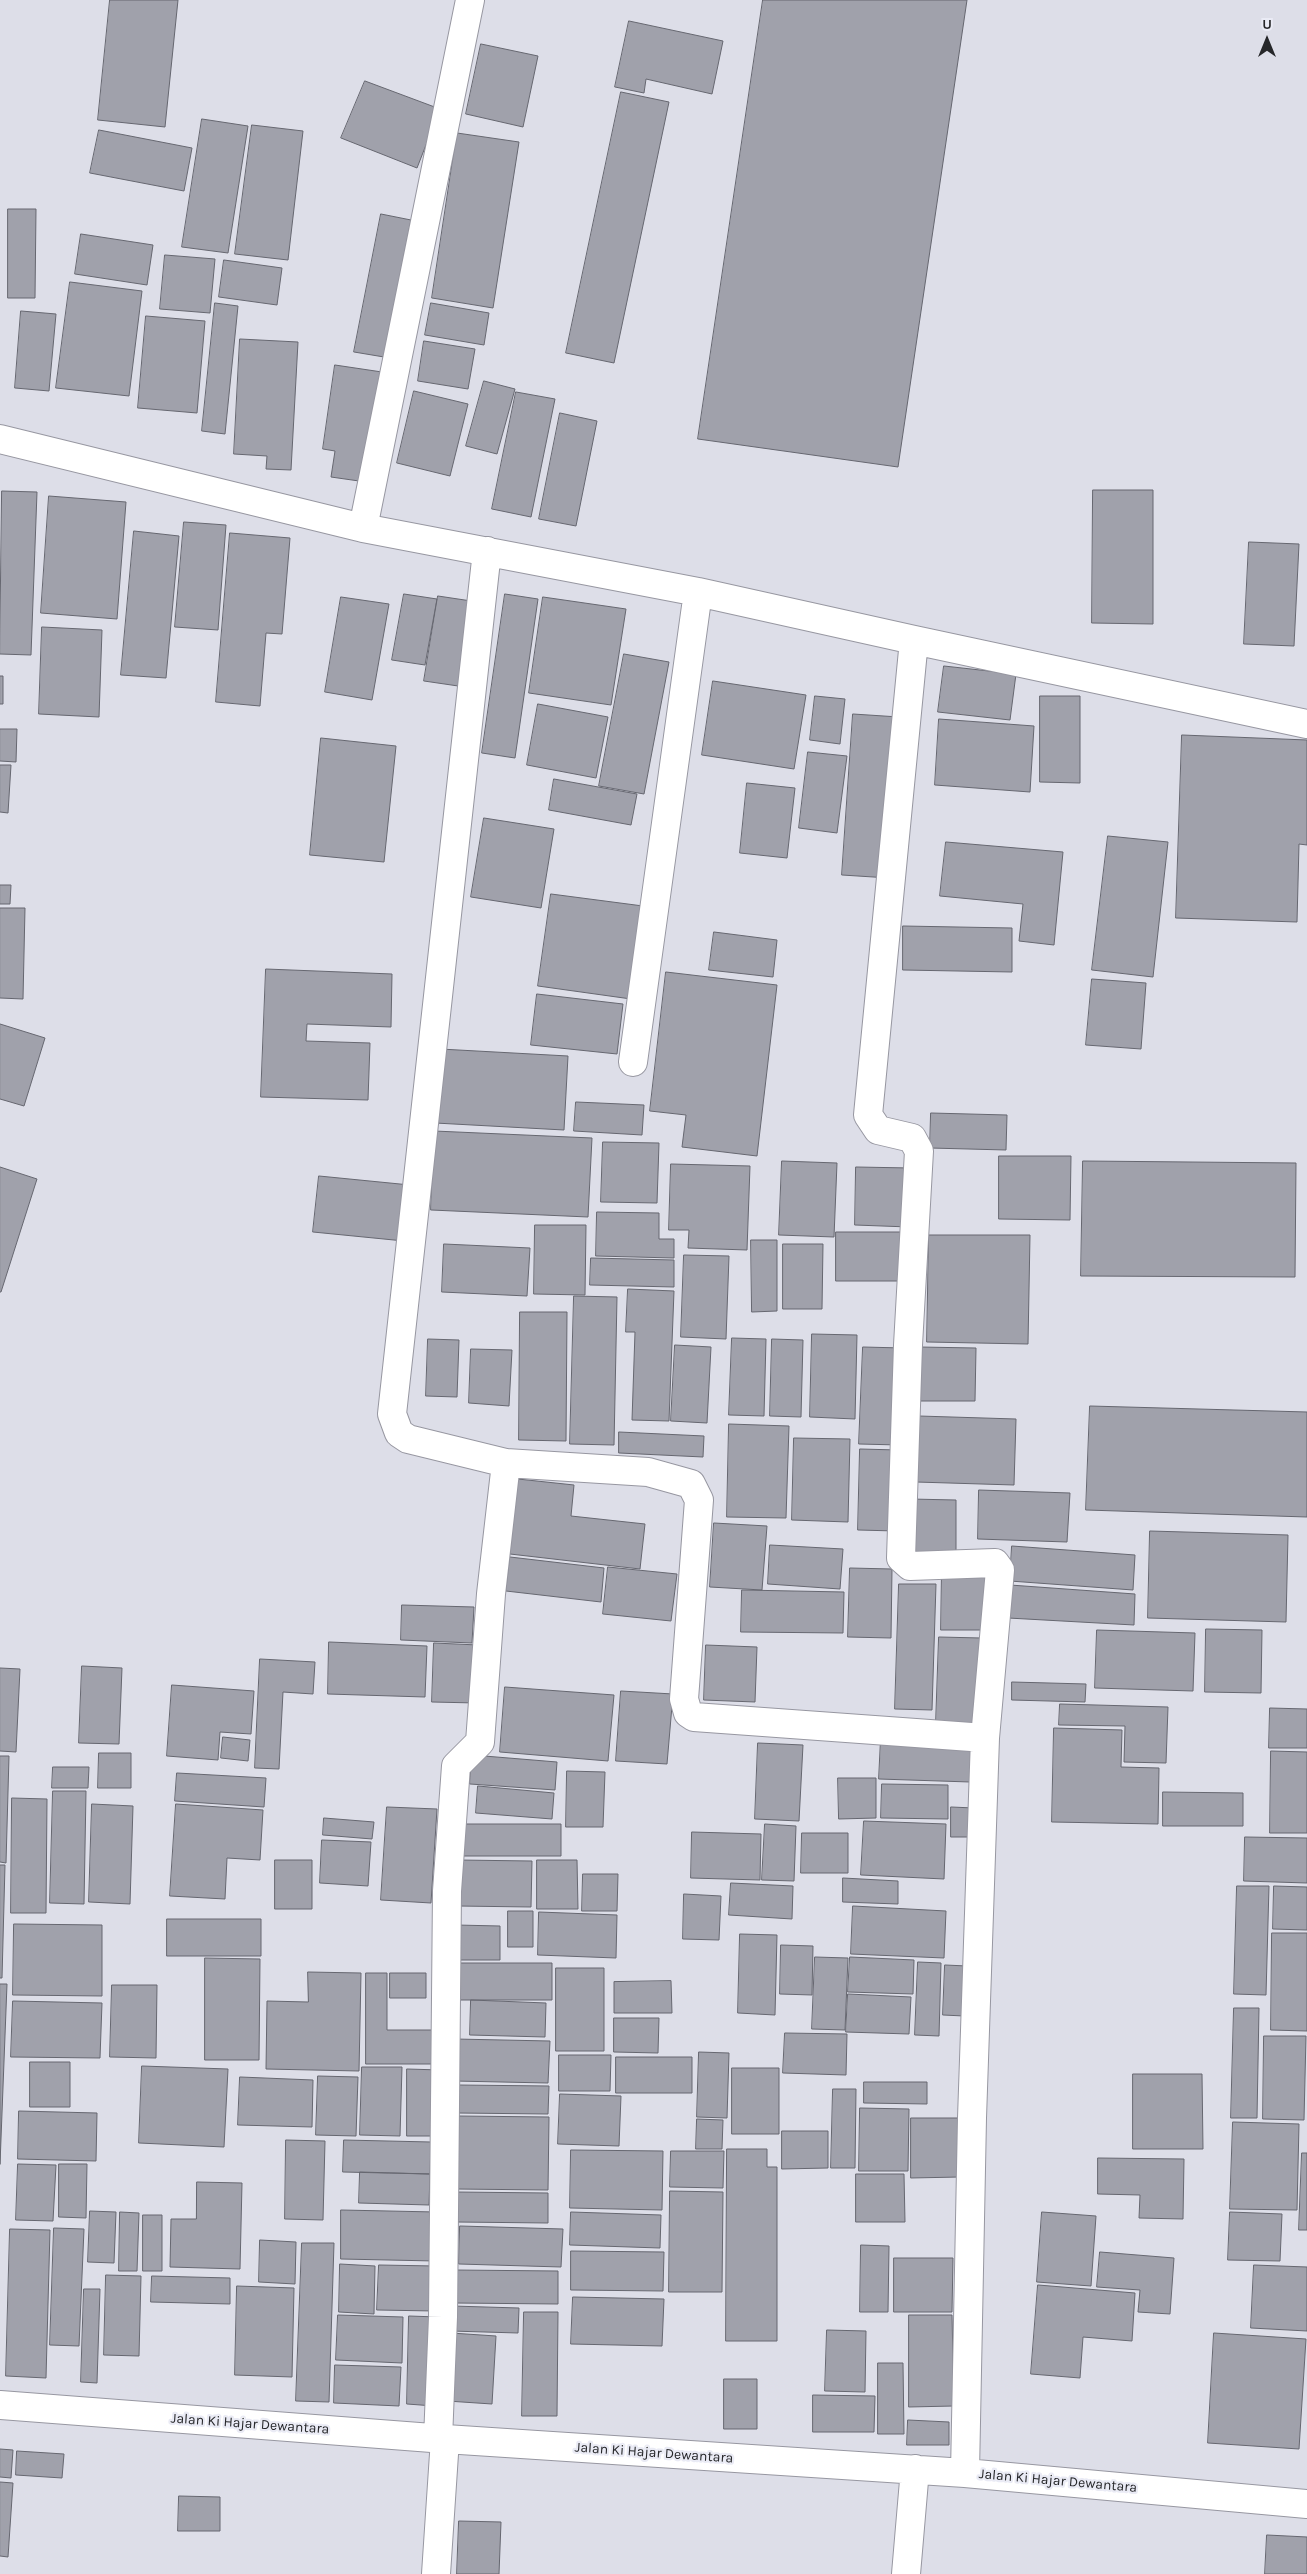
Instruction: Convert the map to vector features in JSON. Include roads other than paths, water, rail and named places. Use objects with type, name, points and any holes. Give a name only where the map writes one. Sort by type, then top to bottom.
[{"type":"street","points":[[363,528],[470,0]]},
{"type":"street","points":[[0,439],[363,528],[698,592],[1307,724]]},
{"type":"street","points":[[488,551],[392,1414],[399,1433],[408,1439],[506,1463],[648,1472],[691,1484],[699,1500],[684,1699],[688,1713],[694,1717],[985,1738]]},
{"type":"street","points":[[633,1062],[698,592]]},
{"type":"street","points":[[914,640],[868,1115],[878,1130],[912,1138],[919,1151],[908,1344],[901,1558],[910,1566],[995,1563],[1000,1570],[985,1738],[972,2118],[965,2472]]},
{"type":"street","points":[[436,2574],[443,2317],[447,1891],[456,1766],[480,1742],[491,1594],[506,1463]]},
{"type":"street","name":"Jalan Ki Hajar Dewantara","points":[[0,2405],[441,2439],[965,2472],[1307,2504]]},
{"type":"street","points":[[906,2574],[915,2469]]}]
